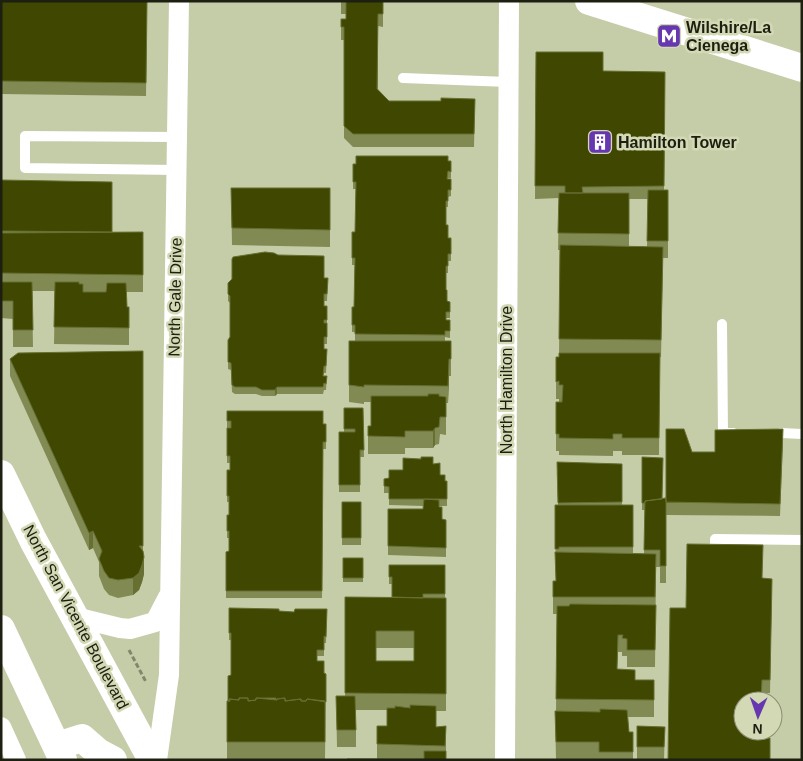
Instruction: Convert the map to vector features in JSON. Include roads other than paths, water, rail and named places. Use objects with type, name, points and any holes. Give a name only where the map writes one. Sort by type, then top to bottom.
[{"type":"main road","points":[[589,1],[802,68]]},
{"type":"main road","name":"North San Vicente Boulevard","points":[[1,474],[33,540],[152,760]]},
{"type":"main road","points":[[1,629],[60,753],[82,738],[98,752],[113,760]]},
{"type":"street","name":"North Gale Drive","points":[[157,760],[169,675],[179,1]]},
{"type":"street","name":"North Hamilton Drive","points":[[505,760],[509,1]]},
{"type":"street","name":"North Gale Drive","points":[[75,617],[130,629],[155,622],[170,594]]},
{"type":"street","points":[[1,727],[16,760]]},
{"type":"lane","points":[[403,78],[508,82]]},
{"type":"lane","points":[[177,137],[24,136],[25,168],[177,170]]},
{"type":"lane","points":[[722,324],[723,433],[746,433]]},
{"type":"lane","points":[[781,433],[802,434]]},
{"type":"lane","points":[[715,558],[715,539],[802,540]]},
{"type":"place","name":"Wilshire/La Cienega","points":[[669,36]]},
{"type":"place","name":"Hamilton Tower","points":[[600,142]]}]
